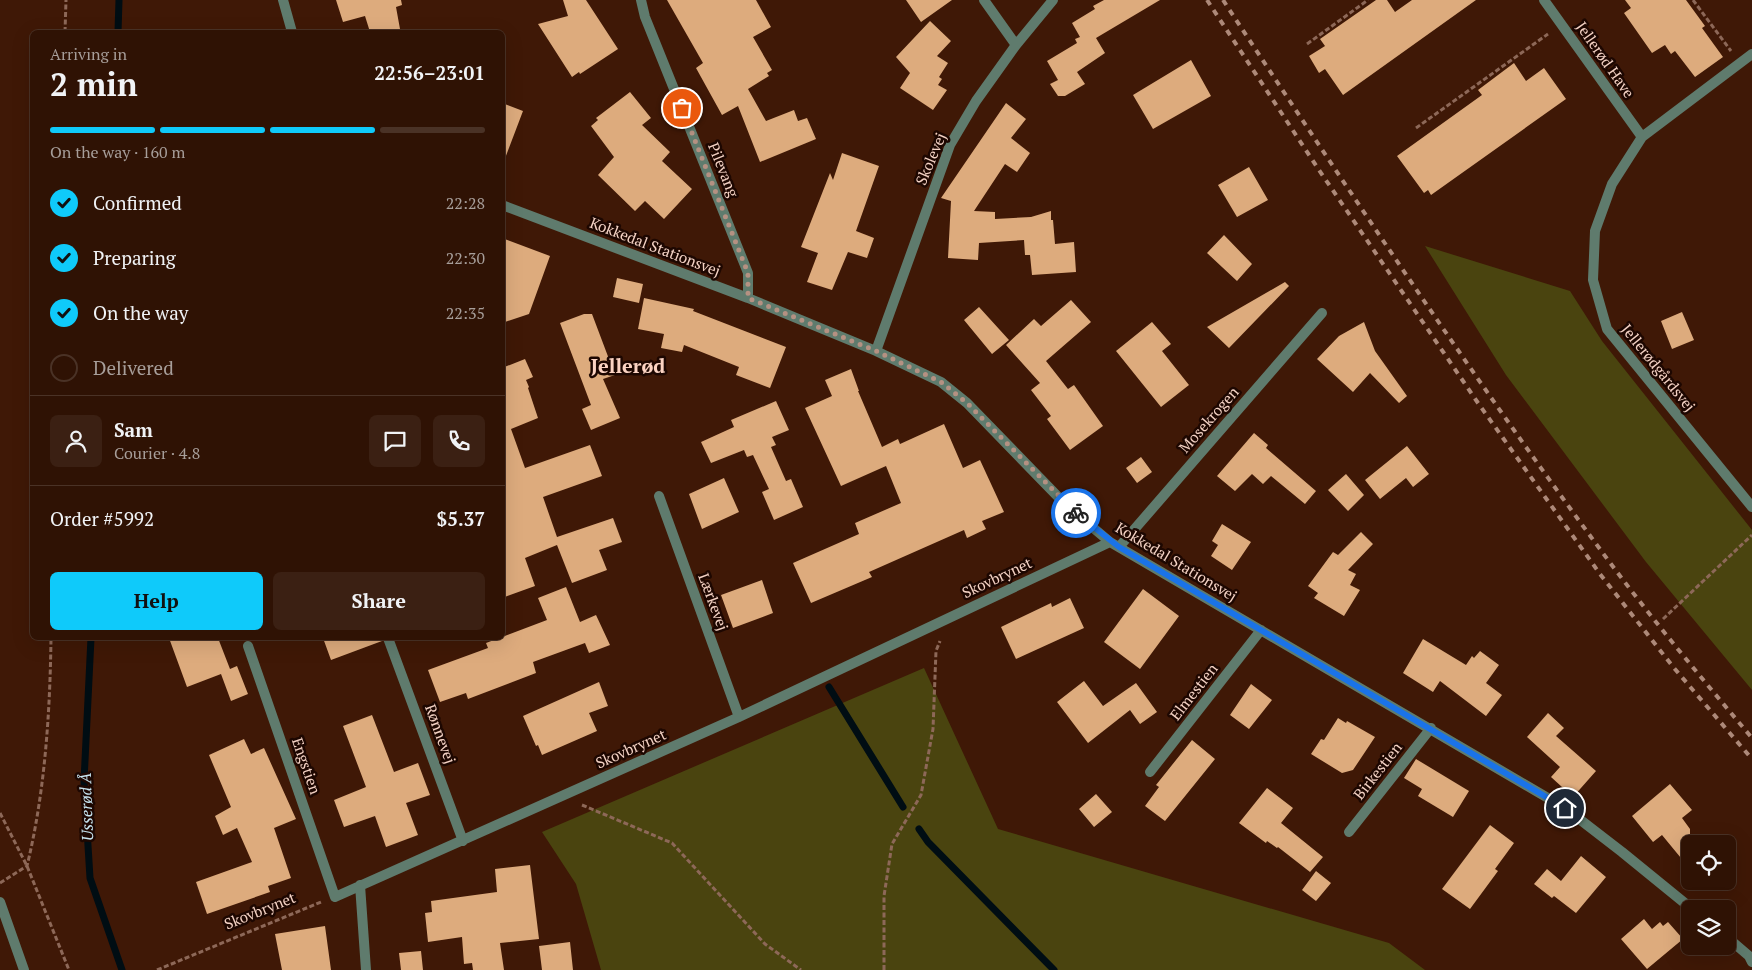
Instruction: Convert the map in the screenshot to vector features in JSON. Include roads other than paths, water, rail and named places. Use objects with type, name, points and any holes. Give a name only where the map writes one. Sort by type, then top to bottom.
[{"type":"street","points":[[283,0],[291,30]]},
{"type":"street","name":"Pilevang","points":[[641,0],[645,17],[748,273],[748,298]]},
{"type":"street","points":[[984,0],[1016,46]]},
{"type":"street","name":"Skolevej","points":[[876,351],[950,145],[976,101],[1016,46],[1053,0]]},
{"type":"street","name":"Jellerød Have","points":[[1544,0],[1642,137]]},
{"type":"street","name":"Jellerødgårdsvej","points":[[1752,54],[1642,137],[1612,184],[1595,231],[1593,280],[1606,329],[1752,507]]},
{"type":"street","name":"Kokkedal Stationsvej","points":[[505,206],[748,298],[876,351],[941,382],[967,403],[1066,505],[1115,544],[1565,808],[1681,900]]},
{"type":"street","name":"Mosekrogen","points":[[1115,544],[1322,313]]},
{"type":"street","name":"Lærkevej","points":[[659,496],[739,718]]},
{"type":"street","name":"Skovbrynet","points":[[335,896],[739,718],[947,619],[1115,544]]},
{"type":"street","name":"Elmestien","points":[[1150,772],[1261,630]]},
{"type":"street","name":"Rønnevej","points":[[389,640],[463,841]]},
{"type":"street","name":"Engstien","points":[[248,646],[335,896]]},
{"type":"street","name":"Birkestien","points":[[1349,832],[1431,728]]},
{"type":"street","points":[[360,885],[366,970]]},
{"type":"street","points":[[0,902],[24,970]]},
{"type":"street","points":[[1736,945],[1749,956],[1752,962]]},
{"type":"waterway","name":"Usserød Å","points":[[118,30],[119,0]]},
{"type":"waterway","name":"Usserød Å","points":[[91,640],[84,781],[90,878],[122,970]]},
{"type":"waterway","points":[[829,687],[903,807]]},
{"type":"waterway","points":[[919,829],[928,842],[1054,970]]},
{"type":"railway","points":[[1207,0],[1319,170],[1478,403],[1600,574],[1674,668],[1752,759]]},
{"type":"railway","points":[[1223,0],[1413,285],[1560,495],[1645,608],[1752,738]]},
{"type":"district","name":"Jellerød","points":[[628,366]]}]
